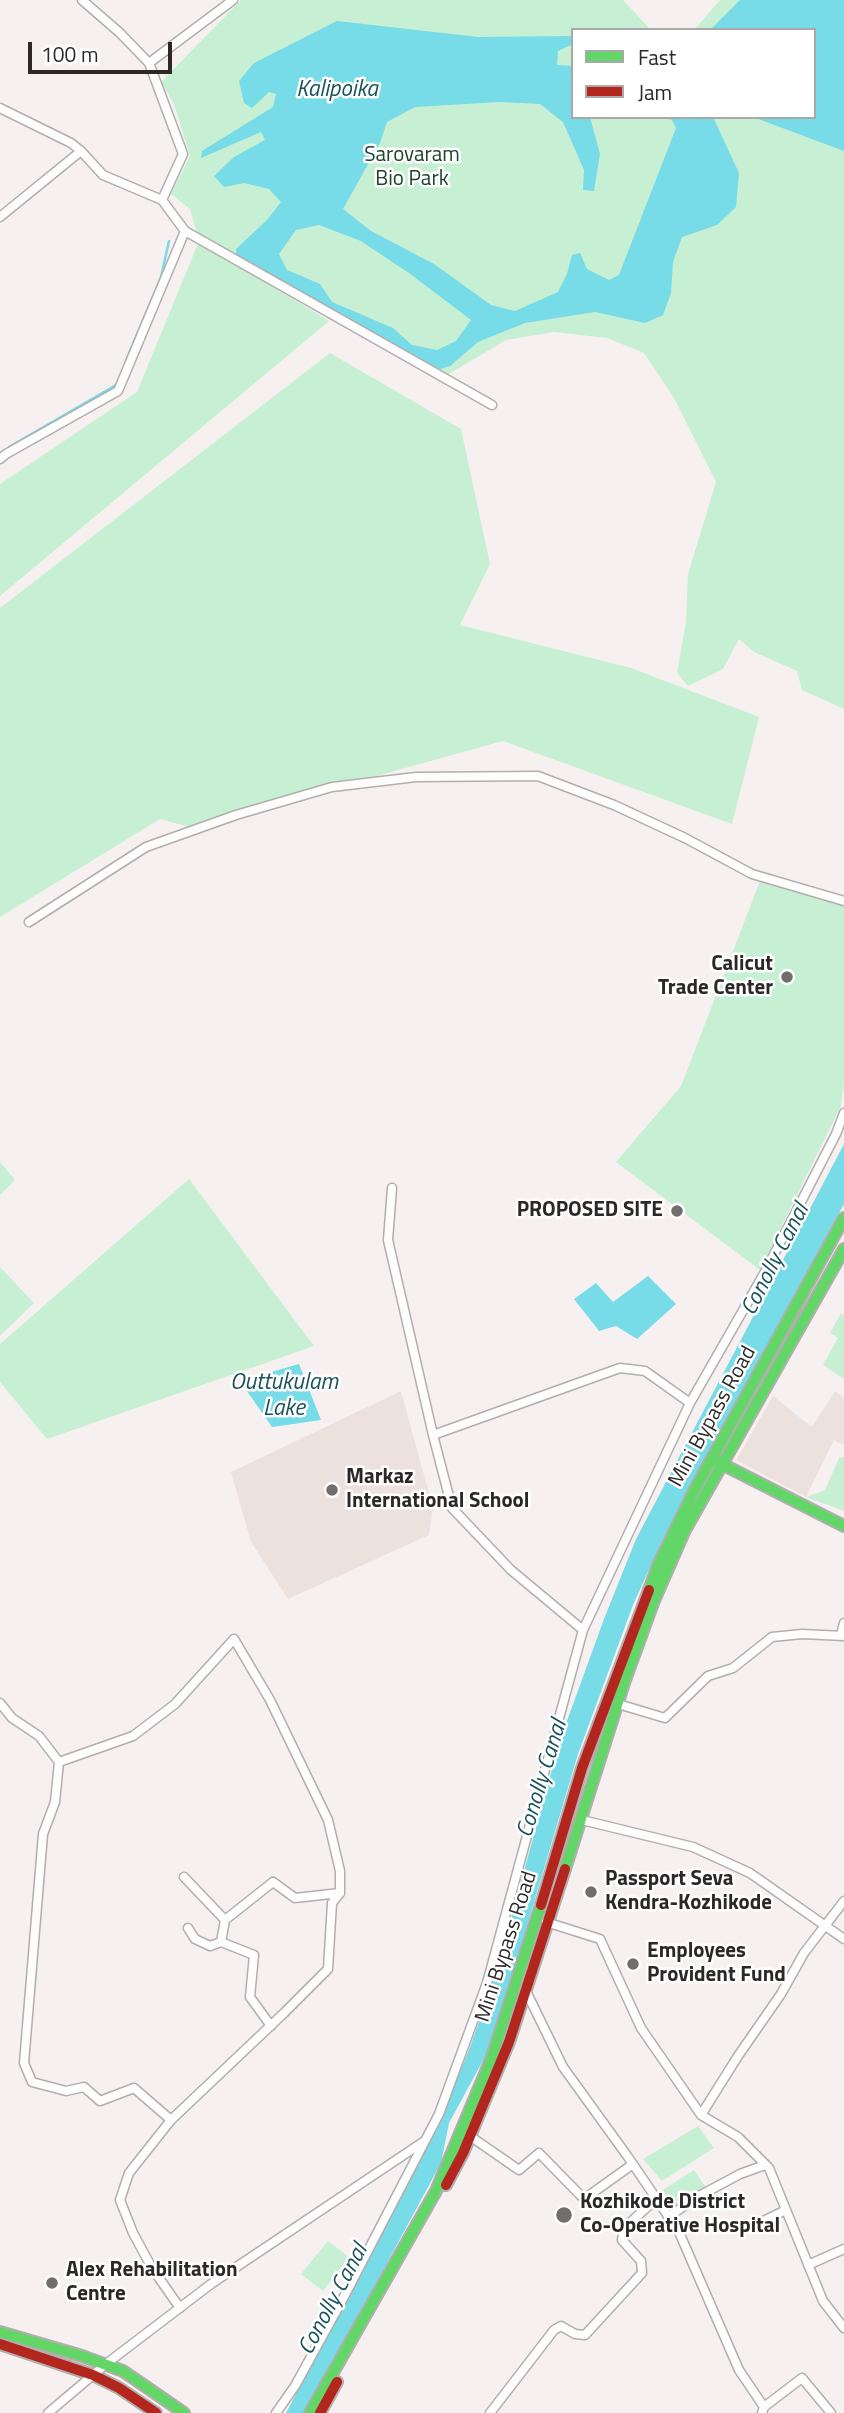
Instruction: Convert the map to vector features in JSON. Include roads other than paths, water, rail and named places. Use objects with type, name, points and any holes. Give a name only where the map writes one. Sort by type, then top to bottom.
[{"type":"main road","name":"Mini Bypass Road","points":[[320,2413],[463,2153],[509,2042],[546,1922],[653,1603],[717,1461],[844,1218]]},
{"type":"main road","name":"Mini Bypass Road","points":[[310,2413],[436,2191],[492,2057],[537,1920],[582,1768],[659,1563],[844,1249]]},
{"type":"main road","points":[[717,1461],[844,1527]]},
{"type":"main road","points":[[0,2332],[123,2371],[184,2413]]},
{"type":"main road","points":[[0,2344],[93,2375],[119,2388],[156,2413]]},
{"type":"street","points":[[82,0],[149,63],[183,154],[162,200]]},
{"type":"street","points":[[149,63],[233,0]]},
{"type":"street","points":[[0,107],[71,143],[103,175],[162,200],[185,231],[492,405]]},
{"type":"street","points":[[0,217],[81,151]]},
{"type":"street","points":[[2,453],[118,391],[185,231]]},
{"type":"street","points":[[29,922],[146,847],[332,787],[416,777],[538,776],[614,805],[685,838],[752,874],[844,901]]},
{"type":"street","points":[[276,2413],[295,2386],[340,2305],[439,2113],[487,1983],[583,1630],[690,1403],[765,1272],[836,1134],[844,1113]]},
{"type":"street","points":[[392,1188],[387,1240],[452,1508],[511,1570],[583,1630]]},
{"type":"street","points":[[433,1435],[620,1368],[645,1371],[690,1403]]},
{"type":"street","points":[[618,1704],[664,1718],[708,1676],[733,1668],[772,1637],[802,1634],[842,1636],[844,1623]]},
{"type":"street","points":[[60,1762],[133,1736],[176,1704],[234,1639],[271,1700],[328,1820],[340,1871],[340,1893],[332,1903],[328,1969],[171,2120],[129,2173],[120,2200],[133,2233],[152,2268],[180,2308]]},
{"type":"street","points":[[0,1703],[12,1718],[39,1736],[60,1762],[55,1802],[43,1834],[24,2063],[32,2082],[66,2091],[84,2087],[100,2101],[134,2088],[171,2120]]},
{"type":"street","points":[[582,1820],[693,1847],[750,1873],[844,1939]]},
{"type":"street","points":[[184,1877],[225,1920]]},
{"type":"street","points":[[221,1942],[225,1920],[272,1882],[295,1898],[340,1893]]},
{"type":"street","points":[[701,2115],[781,1994],[804,1953],[844,1901]]},
{"type":"street","points":[[546,1922],[600,1939],[640,2028],[701,2115],[738,2137],[769,2168],[823,2301],[844,2328]]},
{"type":"street","points":[[188,1928],[195,1939],[202,1943],[210,1946],[221,1942],[254,1955],[250,1997],[271,2026]]},
{"type":"street","points":[[526,1989],[563,2067],[678,2232],[739,2370],[763,2410],[802,2378],[831,2413]]},
{"type":"street","points":[[470,2136],[519,2170],[539,2153],[584,2199],[633,2164]]},
{"type":"street","points":[[48,2413],[106,2364],[211,2284],[425,2141]]},
{"type":"street","points":[[668,2217],[699,2196],[740,2174],[765,2165]]},
{"type":"street","points":[[490,2413],[554,2330],[561,2326],[575,2334],[585,2334],[642,2273],[640,2261],[622,2241],[624,2228],[656,2199]]},
{"type":"street","points":[[755,2225],[786,2210]]},
{"type":"street","points":[[808,2265],[844,2249]]},
{"type":"water","points":[[740,0],[844,0],[844,151],[758,119],[816,119],[816,28],[712,28]]},
{"type":"water","name":"Kalipoika","points":[[337,21],[478,37],[571,36],[571,45],[558,51],[557,65],[571,66],[571,119],[591,119],[600,154],[594,191],[583,190],[584,170],[563,122],[540,104],[499,102],[415,107],[387,122],[380,143],[343,209],[371,231],[434,264],[491,305],[515,311],[558,292],[572,255],[580,253],[587,269],[609,280],[619,275],[676,128],[672,120],[667,119],[714,119],[739,173],[736,207],[717,225],[682,237],[673,262],[671,293],[663,315],[645,323],[595,312],[525,323],[478,342],[450,366],[438,370],[236,257],[236,249],[267,220],[281,202],[269,189],[244,183],[224,187],[214,176],[234,157],[265,140],[261,132],[201,158],[202,151],[273,107],[276,94],[269,92],[252,108],[244,103],[239,81],[254,63]],"holes":[[[319,225],[361,241],[471,320],[456,341],[437,350],[412,345],[393,328],[332,302],[320,284],[287,270],[279,254],[296,230]]]},
{"type":"water","points":[[844,1144],[844,1204],[662,1541],[633,1605],[578,1754],[492,2044],[449,2123],[441,2163],[306,2413],[286,2413],[436,2129],[469,2050],[496,1973],[560,1740],[636,1539]]},
{"type":"water","points":[[648,1276],[676,1304],[637,1339],[616,1326],[599,1331],[574,1299],[596,1283],[613,1302]]},
{"type":"water","name":"Outtukulam Lake","points":[[299,1364],[321,1420],[272,1427],[240,1381]]},
{"type":"waterway","points":[[125,363],[161,277],[169,241]]},
{"type":"waterway","points":[[9,447],[116,385]]},
{"type":"place","name":"Calicut Trade Center","points":[[787,977]]},
{"type":"place","name":"PROPOSED SITE","points":[[677,1211]]},
{"type":"place","name":"Markaz International School","points":[[332,1490]]},
{"type":"place","name":"Passport Seva Kendra-Kozhikode","points":[[591,1892]]},
{"type":"place","name":"Employees Provident Fund","points":[[633,1964]]},
{"type":"place","name":"Kozhikode District Co-Operative Hospital","points":[[564,2215]]},
{"type":"place","name":"Alex Rehabilitation Centre","points":[[52,2283]]},
{"type":"park label","name":"Sarovaram Bio Park","points":[[412,168]]},
{"type":"water label","name":"Conolly Canal","points":[[776,1260]]},
{"type":"water label","name":"Conolly Canal","points":[[543,1779]]},
{"type":"water label","name":"Conolly Canal","points":[[334,2300]]}]
